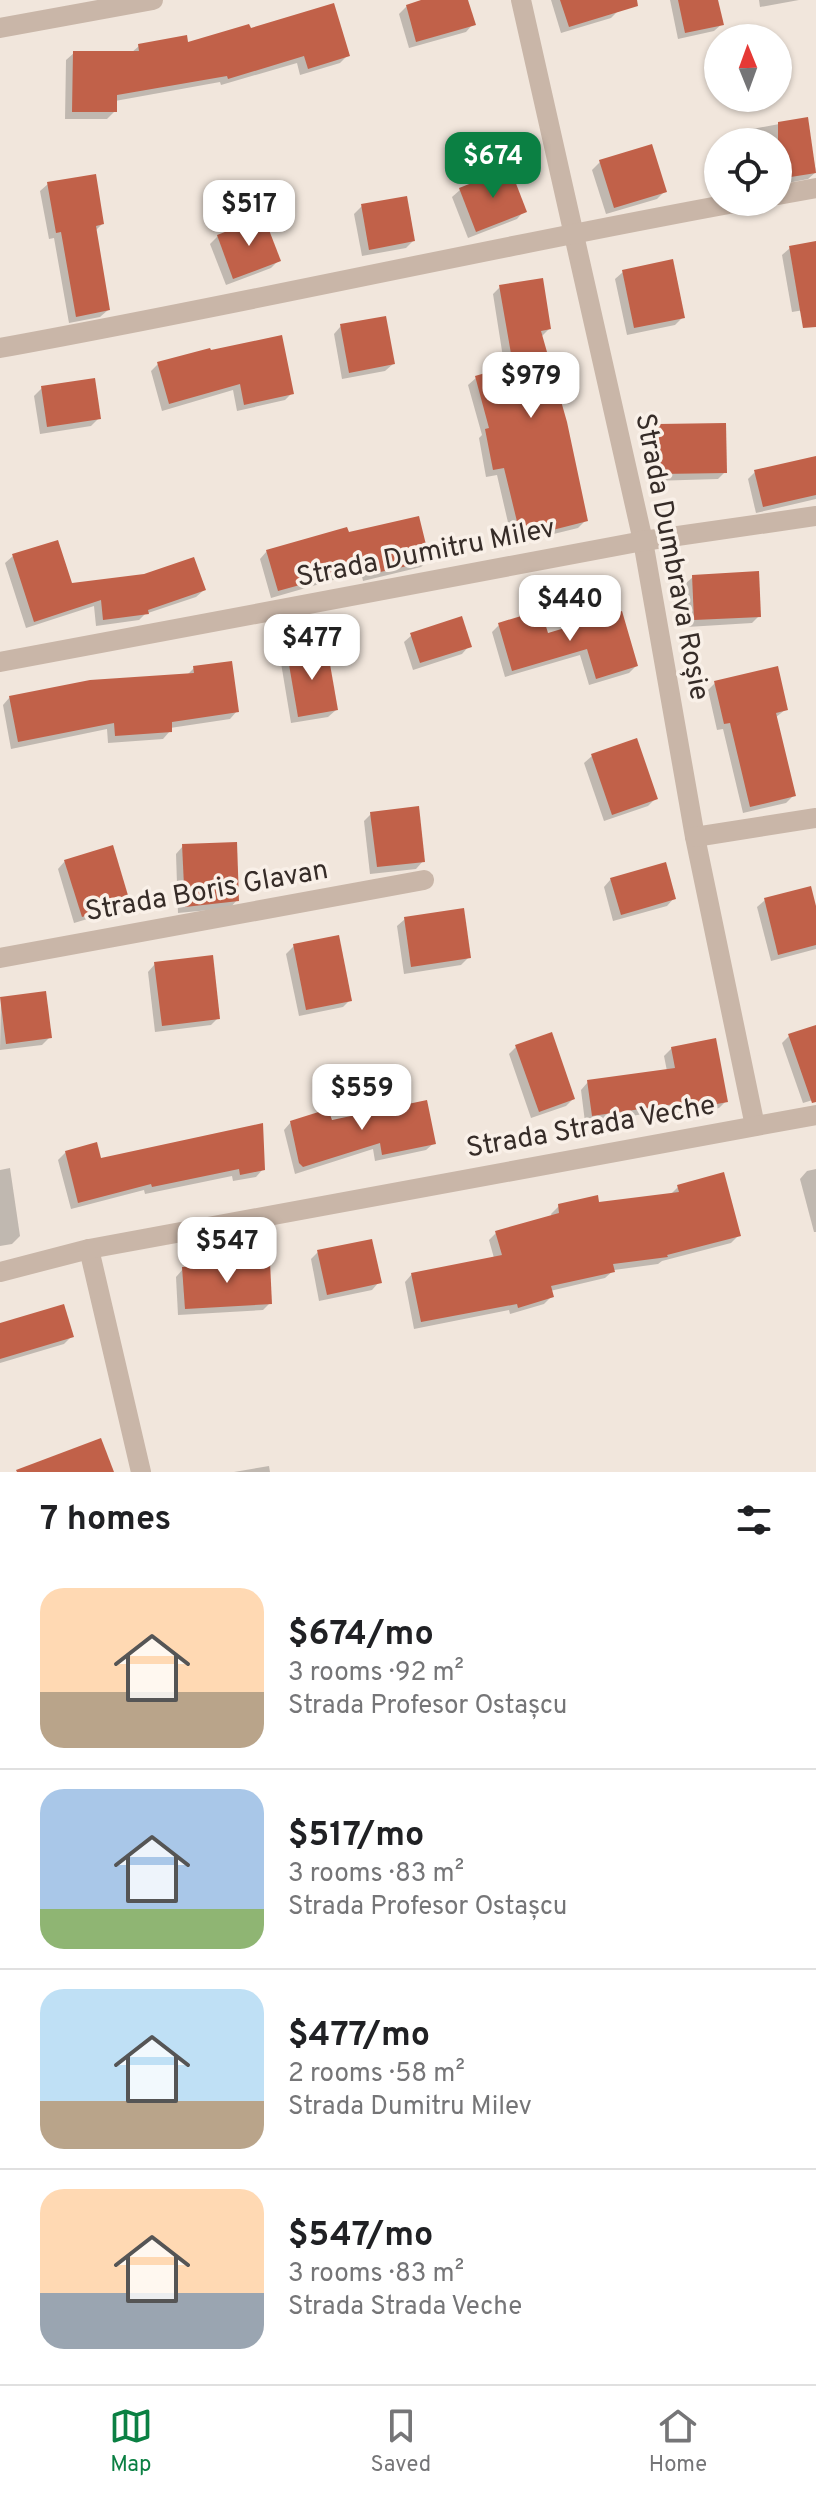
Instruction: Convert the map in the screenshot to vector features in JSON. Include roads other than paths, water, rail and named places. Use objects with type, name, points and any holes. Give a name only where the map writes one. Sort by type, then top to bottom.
[{"type":"street","points":[[0,28],[153,0]]},
{"type":"street","name":"Strada Dumbrava Roșie","points":[[521,0],[643,541],[695,837],[755,1126]]},
{"type":"street","points":[[792,192],[816,188]]},
{"type":"street","points":[[0,348],[704,209]]},
{"type":"street","name":"Strada Dumitru Milev","points":[[0,662],[643,541],[816,516]]},
{"type":"street","points":[[695,837],[816,818]]},
{"type":"street","name":"Strada Boris Glavan","points":[[0,958],[424,880]]},
{"type":"street","name":"Strada Strada Veche","points":[[0,1272],[89,1249],[816,1115]]},
{"type":"street","points":[[89,1249],[141,1472]]}]
